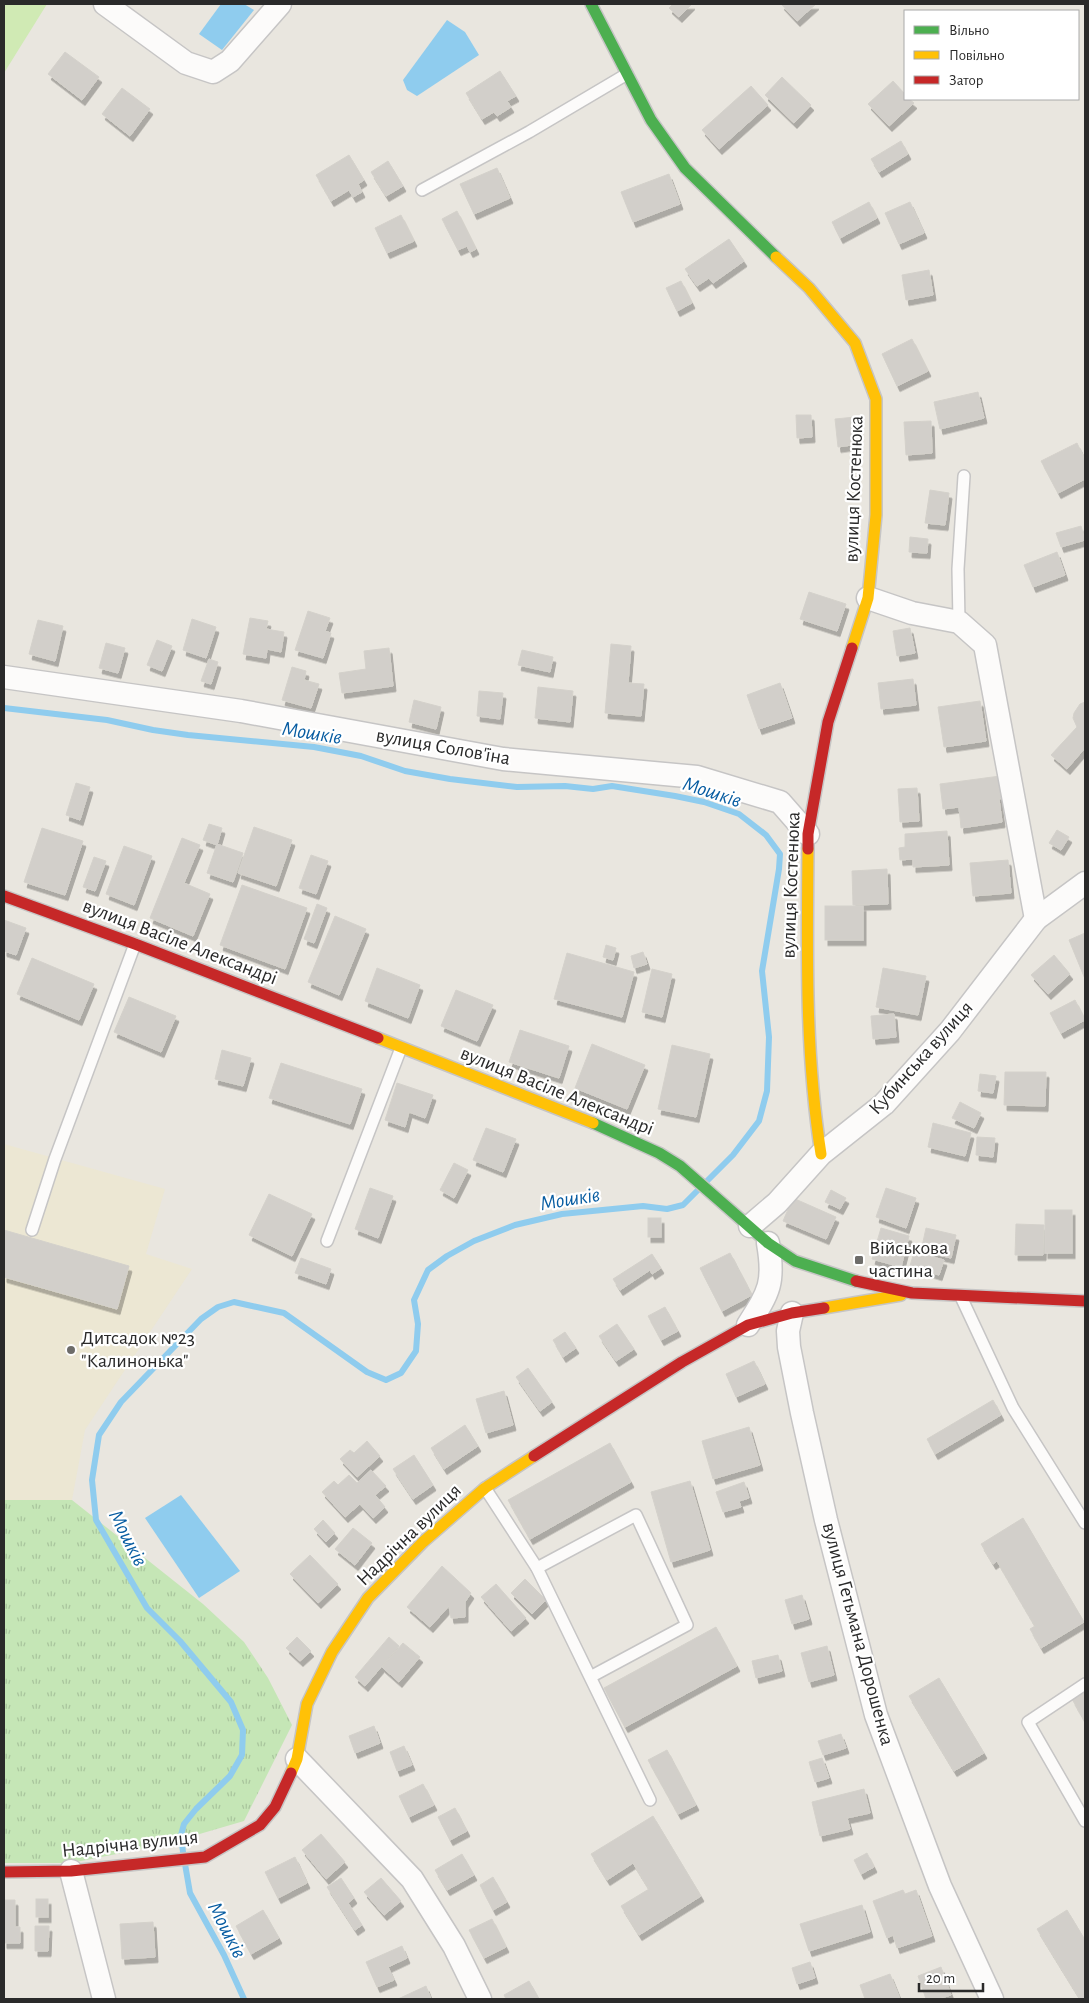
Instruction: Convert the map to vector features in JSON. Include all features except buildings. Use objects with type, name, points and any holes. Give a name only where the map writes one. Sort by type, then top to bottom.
[{"type":"street","points":[[105,4],[186,63],[213,72],[230,61],[280,4]]},
{"type":"street","name":"вулиця Костенюка","points":[[591,4],[651,120],[686,168],[736,221],[809,288],[855,344],[876,399],[876,516],[868,598],[828,722],[808,834],[807,983],[816,1122],[820,1154]]},
{"type":"street","points":[[868,598],[912,612],[959,622],[985,645],[1036,920]]},
{"type":"street","name":"вулиця Солов'їна","points":[[4,677],[241,711],[503,759],[697,777],[780,802],[808,834]]},
{"type":"street","name":"Кубинська вулиця","points":[[750,1226],[777,1203],[820,1154],[884,1104],[950,1031],[1036,920],[1085,883]]},
{"type":"street","name":"вулиця Васіле Александрі","points":[[4,896],[135,944],[585,1119],[659,1153],[680,1166],[768,1243],[795,1260],[828,1272],[912,1293],[961,1297],[1085,1301]]},
{"type":"street","points":[[748,1325],[768,1292],[772,1268],[768,1243]]},
{"type":"street","name":"Надрічна вулиця","points":[[4,1872],[71,1871],[205,1856],[260,1825],[275,1807],[297,1759],[308,1704],[332,1652],[368,1598],[423,1542],[485,1488],[682,1362],[748,1325],[792,1313],[912,1293]]},
{"type":"street","name":"вулиця Гетьмана Дорошенка","points":[[792,1313],[788,1330],[789,1347],[802,1413],[826,1520],[876,1715],[940,1886],[992,1999]]},
{"type":"street","points":[[297,1759],[412,1879],[454,1946],[480,1999]]},
{"type":"street","points":[[71,1871],[104,1999]]},
{"type":"lane","points":[[422,190],[529,132],[628,74]]},
{"type":"lane","points":[[959,622],[958,569],[964,476]]},
{"type":"lane","points":[[32,1230],[55,1159],[135,944]]},
{"type":"lane","points":[[326,1240],[401,1048]]},
{"type":"lane","points":[[961,1297],[1013,1408],[1085,1523]]},
{"type":"lane","points":[[485,1488],[537,1568],[592,1676],[650,1800]]},
{"type":"lane","points":[[537,1568],[636,1515],[687,1625],[592,1676]]},
{"type":"lane","points":[[1085,1684],[1028,1722],[1085,1821]]},
{"type":"shaded area","name":"Дитсадок №23 \"Калинонька\"","points":[[4,1144],[165,1189],[146,1254],[192,1269],[85,1430],[72,1500],[4,1500]]},
{"type":"green space","points":[[4,4],[47,4],[4,73]]},
{"type":"green space","points":[[4,1500],[72,1500],[203,1604],[244,1642],[268,1678],[292,1725],[244,1821],[162,1845],[71,1863],[4,1863]]},
{"type":"water","points":[[221,4],[244,4],[254,10],[222,50],[199,34]]},
{"type":"water","points":[[447,20],[465,32],[479,55],[417,96],[407,90],[403,80]]},
{"type":"water","points":[[181,1495],[240,1571],[199,1598],[145,1518]]},
{"type":"waterway","name":"Мошків","points":[[4,708],[107,720],[188,735],[314,747],[361,756],[405,771],[450,779],[517,787],[565,786],[593,789],[612,786],[704,802],[739,814],[766,835],[780,854],[762,971],[769,1037],[767,1091],[759,1121],[733,1155],[707,1181]]},
{"type":"waterway","name":"Мошків","points":[[183,1852],[181,1835],[184,1824],[196,1809],[230,1776],[242,1755],[243,1730],[231,1702],[180,1641],[147,1608],[96,1520],[92,1480],[99,1435],[121,1402],[201,1319],[218,1307],[234,1302],[284,1313],[367,1372],[386,1380],[401,1373],[416,1351],[418,1324],[414,1300],[428,1270],[447,1256],[474,1241],[515,1225],[562,1214],[643,1206],[667,1209],[683,1205],[698,1190]]},
{"type":"waterway","name":"Мошків","points":[[185,1864],[190,1893],[224,1955],[244,1999]]},
{"type":"traffic: fast","points":[[591,4],[651,120],[685,168],[776,257]]},
{"type":"traffic: fast","points":[[593,1123],[659,1153],[680,1166],[768,1243],[795,1261],[856,1281]]},
{"type":"traffic: slow","points":[[776,257],[809,288],[855,343],[876,399],[876,515],[868,598],[852,648]]},
{"type":"traffic: slow","points":[[808,849],[808,1002],[812,1078],[821,1154]]},
{"type":"traffic: slow","points":[[378,1038],[593,1123]]},
{"type":"traffic: slow","points":[[824,1308],[901,1295]]},
{"type":"traffic: slow","points":[[291,1773],[297,1759],[307,1704],[332,1652],[368,1598],[423,1542],[485,1488],[534,1456]]},
{"type":"traffic: jam","points":[[808,849],[808,834],[828,722],[852,648]]},
{"type":"traffic: jam","points":[[4,896],[135,944],[378,1038]]},
{"type":"traffic: jam","points":[[856,1281],[912,1293],[1085,1301]]},
{"type":"traffic: jam","points":[[534,1456],[682,1362],[748,1325],[792,1313],[824,1308]]},
{"type":"traffic: jam","points":[[4,1872],[71,1871],[205,1857],[260,1825],[275,1807],[291,1773]]},
{"type":"place","name":"Військова частина","points":[[859,1260]]},
{"type":"place","name":"Дитсадок №23 \"Калинонька\"","points":[[71,1350]]}]
